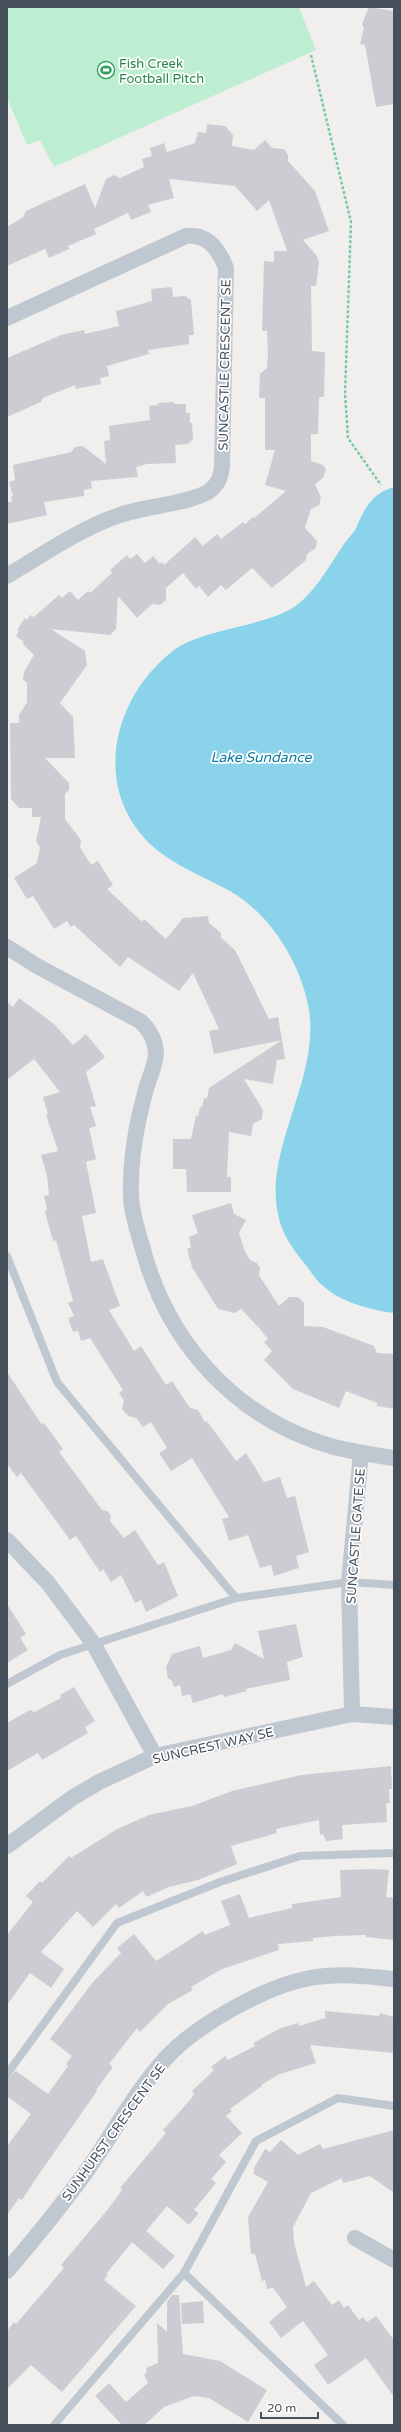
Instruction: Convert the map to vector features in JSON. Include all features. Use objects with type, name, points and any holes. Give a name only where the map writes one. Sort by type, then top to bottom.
[{"type":"street","name":"SUNCASTLE CRESCENT SE","points":[[7,318],[186,236],[203,238],[213,244],[220,252],[226,268],[222,466],[218,482],[214,487],[201,495],[119,515],[60,544],[7,576]]},
{"type":"street","points":[[7,947],[37,966],[140,1021],[152,1035],[156,1053],[133,1140],[130,1196],[151,1278],[172,1324],[186,1345],[220,1383],[261,1415],[309,1439],[361,1453],[394,1458]]},
{"type":"street","name":"SUNCASTLE GATE SE","points":[[352,1714],[349,1582],[361,1453]]},
{"type":"street","points":[[7,1540],[48,1583],[93,1644],[155,1756]]},
{"type":"street","name":"SUNCREST WAY SE","points":[[7,1846],[48,1814],[72,1798],[99,1782],[155,1756],[352,1714],[394,1717]]},
{"type":"street","name":"SUNHURST CRESCENT SE","points":[[7,2271],[88,2169],[145,2085],[167,2057],[195,2034],[226,2012],[256,1996],[309,1978],[345,1974],[394,1978]]},
{"type":"street","points":[[354,2238],[394,2260]]},
{"type":"lane","points":[[7,1256],[57,1382],[236,1598]]},
{"type":"lane","points":[[7,1684],[60,1655],[236,1598],[349,1582],[394,1585]]},
{"type":"lane","points":[[7,2074],[117,1924],[220,1882],[300,1856],[394,1853]]},
{"type":"lane","points":[[54,2425],[184,2273],[256,2140],[338,2098],[394,2106]]},
{"type":"lane","points":[[184,2273],[343,2425]]},
{"type":"path","points":[[311,55],[351,222],[345,393],[348,438],[381,485]]},
{"type":"green space","name":"Fish Creek Football Pitch","points":[[7,7],[299,7],[316,50],[54,167],[40,140],[27,145],[7,98]]},
{"type":"water","name":"Lake Sundance","points":[[394,487],[394,1313],[375,1310],[346,1301],[322,1285],[291,1246],[285,1235],[277,1208],[276,1180],[281,1152],[306,1067],[310,1039],[309,1010],[305,992],[291,958],[271,927],[259,913],[245,901],[230,891],[192,872],[165,856],[157,850],[136,827],[122,802],[116,775],[116,747],[123,720],[135,694],[152,670],[174,650],[186,643],[200,637],[278,615],[291,609],[299,603],[320,580],[355,530],[363,513],[375,497],[380,493]]},
{"type":"building","points":[[369,7],[394,11],[394,104],[376,107],[365,45],[360,44],[364,28],[362,24]]},
{"type":"building","points":[[207,124],[225,126],[233,135],[232,146],[254,150],[265,140],[272,148],[284,149],[288,155],[288,161],[315,191],[329,231],[303,240],[317,256],[319,262],[316,286],[311,286],[312,351],[325,352],[324,397],[319,397],[318,434],[311,434],[311,461],[323,465],[326,470],[323,478],[315,484],[321,498],[319,505],[311,509],[305,528],[317,541],[316,548],[307,554],[306,560],[272,588],[252,568],[226,590],[221,585],[208,597],[199,586],[196,589],[183,573],[166,588],[166,600],[160,605],[152,604],[137,618],[118,596],[116,629],[110,635],[51,629],[85,651],[87,665],[60,703],[73,717],[75,758],[45,758],[69,783],[69,790],[65,794],[65,819],[81,840],[80,847],[91,865],[98,861],[113,885],[107,889],[142,922],[144,919],[166,939],[183,918],[208,916],[209,923],[221,933],[221,938],[235,950],[269,1019],[278,1017],[282,1040],[214,1054],[209,1031],[219,1029],[193,973],[179,991],[128,957],[120,967],[74,925],[71,927],[67,921],[54,929],[33,896],[27,899],[14,878],[37,863],[40,848],[36,841],[41,817],[32,817],[32,808],[19,808],[11,799],[10,723],[19,723],[19,715],[27,702],[27,683],[23,680],[24,672],[34,655],[23,644],[24,642],[16,636],[19,631],[17,630],[25,618],[27,620],[30,615],[34,617],[59,595],[62,598],[70,591],[78,600],[88,591],[90,593],[112,573],[110,570],[127,555],[130,559],[137,554],[145,563],[153,556],[160,564],[162,562],[164,565],[195,537],[203,546],[217,534],[221,539],[243,522],[245,524],[253,517],[254,518],[286,491],[265,485],[275,450],[265,450],[265,398],[259,398],[260,374],[267,368],[268,355],[267,331],[262,331],[264,261],[274,262],[274,251],[287,251],[269,200],[257,211],[235,186],[169,179],[174,198],[148,205],[151,212],[131,220],[128,213],[94,229],[96,234],[68,246],[69,249],[49,258],[45,249],[7,266],[7,227],[23,217],[26,211],[85,184],[95,208],[106,179],[114,175],[120,178],[144,167],[142,159],[152,156],[150,148],[164,143],[167,152],[195,143],[198,132],[206,133]]},
{"type":"building","points":[[172,287],[173,297],[185,296],[191,300],[194,335],[189,335],[189,344],[148,350],[149,354],[107,366],[109,376],[100,378],[101,384],[76,389],[75,385],[43,398],[41,402],[7,417],[7,358],[61,335],[84,330],[85,334],[119,326],[116,311],[152,301],[151,289]]},
{"type":"building","points":[[174,402],[174,404],[186,404],[186,413],[190,413],[190,423],[192,423],[193,439],[188,444],[175,445],[176,463],[147,464],[136,467],[138,477],[91,481],[92,488],[84,490],[84,496],[44,502],[47,515],[7,524],[7,502],[12,502],[11,497],[13,496],[9,482],[15,480],[13,465],[71,452],[75,447],[83,446],[106,464],[104,441],[110,440],[109,426],[150,420],[149,406],[158,405],[158,403]]},
{"type":"building","points":[[19,998],[54,1024],[73,1045],[86,1034],[105,1057],[86,1072],[96,1106],[90,1107],[96,1126],[89,1128],[96,1159],[86,1162],[96,1213],[82,1216],[91,1262],[103,1259],[120,1306],[109,1310],[134,1351],[141,1346],[166,1385],[172,1381],[190,1408],[198,1410],[205,1422],[207,1421],[236,1461],[246,1453],[264,1482],[280,1477],[287,1498],[295,1496],[309,1552],[296,1556],[299,1568],[274,1576],[271,1565],[260,1568],[248,1535],[229,1541],[222,1519],[229,1517],[192,1458],[171,1471],[159,1453],[167,1448],[151,1422],[143,1427],[136,1418],[128,1416],[122,1409],[124,1401],[119,1393],[123,1390],[90,1338],[81,1341],[78,1331],[73,1332],[68,1318],[74,1316],[68,1303],[73,1301],[56,1240],[53,1241],[45,1212],[47,1209],[44,1196],[49,1195],[47,1176],[41,1155],[58,1151],[46,1115],[48,1114],[43,1097],[60,1092],[34,1059],[7,1080],[7,1002],[13,1007]]},
{"type":"building","points":[[282,1040],[285,1059],[277,1060],[273,1084],[244,1079],[263,1110],[262,1119],[253,1124],[251,1136],[229,1132],[227,1177],[231,1177],[231,1192],[187,1192],[186,1169],[173,1169],[173,1139],[191,1139],[196,1116],[198,1116],[200,1107],[202,1107],[204,1098],[207,1098],[209,1088]]},
{"type":"building","points":[[231,1203],[234,1214],[246,1220],[239,1233],[245,1252],[250,1260],[257,1263],[260,1268],[259,1275],[279,1306],[289,1297],[298,1297],[304,1303],[304,1326],[323,1327],[374,1346],[377,1353],[394,1354],[394,1409],[377,1406],[377,1403],[346,1391],[339,1408],[293,1389],[264,1360],[272,1351],[264,1342],[268,1339],[260,1329],[241,1309],[235,1313],[218,1309],[192,1267],[187,1249],[191,1247],[189,1237],[198,1233],[192,1215]]},
{"type":"building","points":[[7,1372],[42,1425],[44,1423],[63,1449],[59,1452],[102,1510],[107,1511],[111,1515],[110,1521],[124,1538],[135,1530],[158,1565],[164,1562],[178,1596],[146,1612],[141,1600],[135,1603],[121,1575],[111,1582],[103,1569],[100,1572],[76,1536],[70,1540],[21,1473],[17,1477],[7,1464]]},
{"type":"building","points":[[7,1604],[26,1634],[20,1638],[28,1650],[7,1663]]},
{"type":"building","points":[[296,1624],[303,1657],[287,1662],[290,1680],[246,1689],[247,1691],[224,1697],[223,1694],[193,1703],[190,1694],[182,1696],[180,1685],[174,1687],[172,1681],[168,1678],[166,1667],[172,1654],[200,1646],[203,1658],[231,1650],[235,1643],[264,1659],[258,1631]]},
{"type":"building","points":[[74,1687],[95,1721],[85,1727],[88,1733],[42,1760],[38,1753],[7,1771],[7,1723],[30,1710],[34,1712],[61,1698],[60,1695]]},
{"type":"building","points":[[391,1766],[392,1789],[389,1789],[390,1803],[386,1803],[387,1822],[342,1825],[343,1839],[326,1841],[323,1834],[320,1835],[319,1820],[276,1829],[277,1833],[231,1846],[237,1864],[198,1880],[169,1887],[146,1897],[143,1891],[119,1908],[116,1904],[93,1927],[77,1911],[41,1952],[64,1969],[51,1988],[30,1973],[7,2005],[7,1935],[33,1902],[26,1896],[40,1881],[42,1883],[69,1856],[71,1858],[117,1829],[149,1815],[192,1806],[232,1791],[301,1775]]},
{"type":"building","points":[[340,1870],[389,1870],[386,1897],[394,1898],[393,1940],[366,1937],[366,1935],[334,1936],[313,1938],[313,1941],[278,1944],[279,1950],[222,1969],[191,1987],[193,1990],[168,2004],[140,2032],[137,2028],[109,2064],[113,2067],[22,2200],[19,2198],[7,2215],[7,2146],[31,2114],[7,2096],[7,2079],[16,2071],[48,2094],[68,2066],[66,2064],[72,2056],[50,2039],[93,1982],[121,1953],[117,1948],[134,1934],[156,1961],[203,1931],[205,1935],[230,1925],[221,1901],[240,1894],[249,1918],[292,1908],[292,1904],[341,1897]]},
{"type":"building","points":[[325,2011],[379,2016],[380,2013],[394,2017],[394,2053],[310,2045],[316,2063],[280,2074],[261,2085],[262,2086],[230,2109],[232,2111],[226,2116],[242,2133],[219,2155],[226,2162],[211,2179],[216,2183],[194,2210],[199,2213],[189,2225],[167,2206],[146,2231],[175,2256],[163,2269],[132,2242],[106,2274],[108,2275],[104,2280],[136,2306],[62,2392],[31,2365],[7,2389],[7,2331],[14,2322],[16,2324],[64,2268],[61,2265],[109,2208],[122,2190],[120,2188],[166,2133],[163,2130],[191,2099],[194,2094],[192,2091],[214,2070],[211,2067],[225,2056],[228,2060],[255,2046],[253,2043],[281,2028],[298,2023],[299,2026],[325,2018]]},
{"type":"building","points":[[394,2130],[394,2193],[370,2176],[343,2183],[342,2178],[311,2193],[293,2227],[294,2243],[306,2287],[314,2281],[332,2305],[339,2300],[344,2308],[348,2305],[359,2320],[363,2317],[367,2322],[376,2316],[394,2340],[394,2397],[366,2358],[328,2385],[314,2365],[328,2355],[303,2321],[281,2338],[269,2322],[287,2307],[273,2288],[267,2289],[265,2280],[262,2281],[255,2254],[251,2254],[248,2217],[268,2182],[254,2174],[254,2168],[265,2149],[270,2152],[281,2140],[298,2155],[320,2144],[323,2149]]},
{"type":"building","points":[[172,2295],[179,2295],[183,2354],[220,2361],[267,2390],[248,2422],[209,2398],[194,2396],[164,2407],[144,2425],[122,2425],[95,2396],[109,2383],[126,2402],[148,2383],[144,2374],[147,2373],[146,2368],[158,2363],[157,2323],[167,2332],[167,2302]]},
{"type":"building","points":[[203,2301],[204,2323],[182,2324],[181,2303]]},
{"type":"place","name":"Fish Creek Football Pitch","points":[[106,70]]}]
